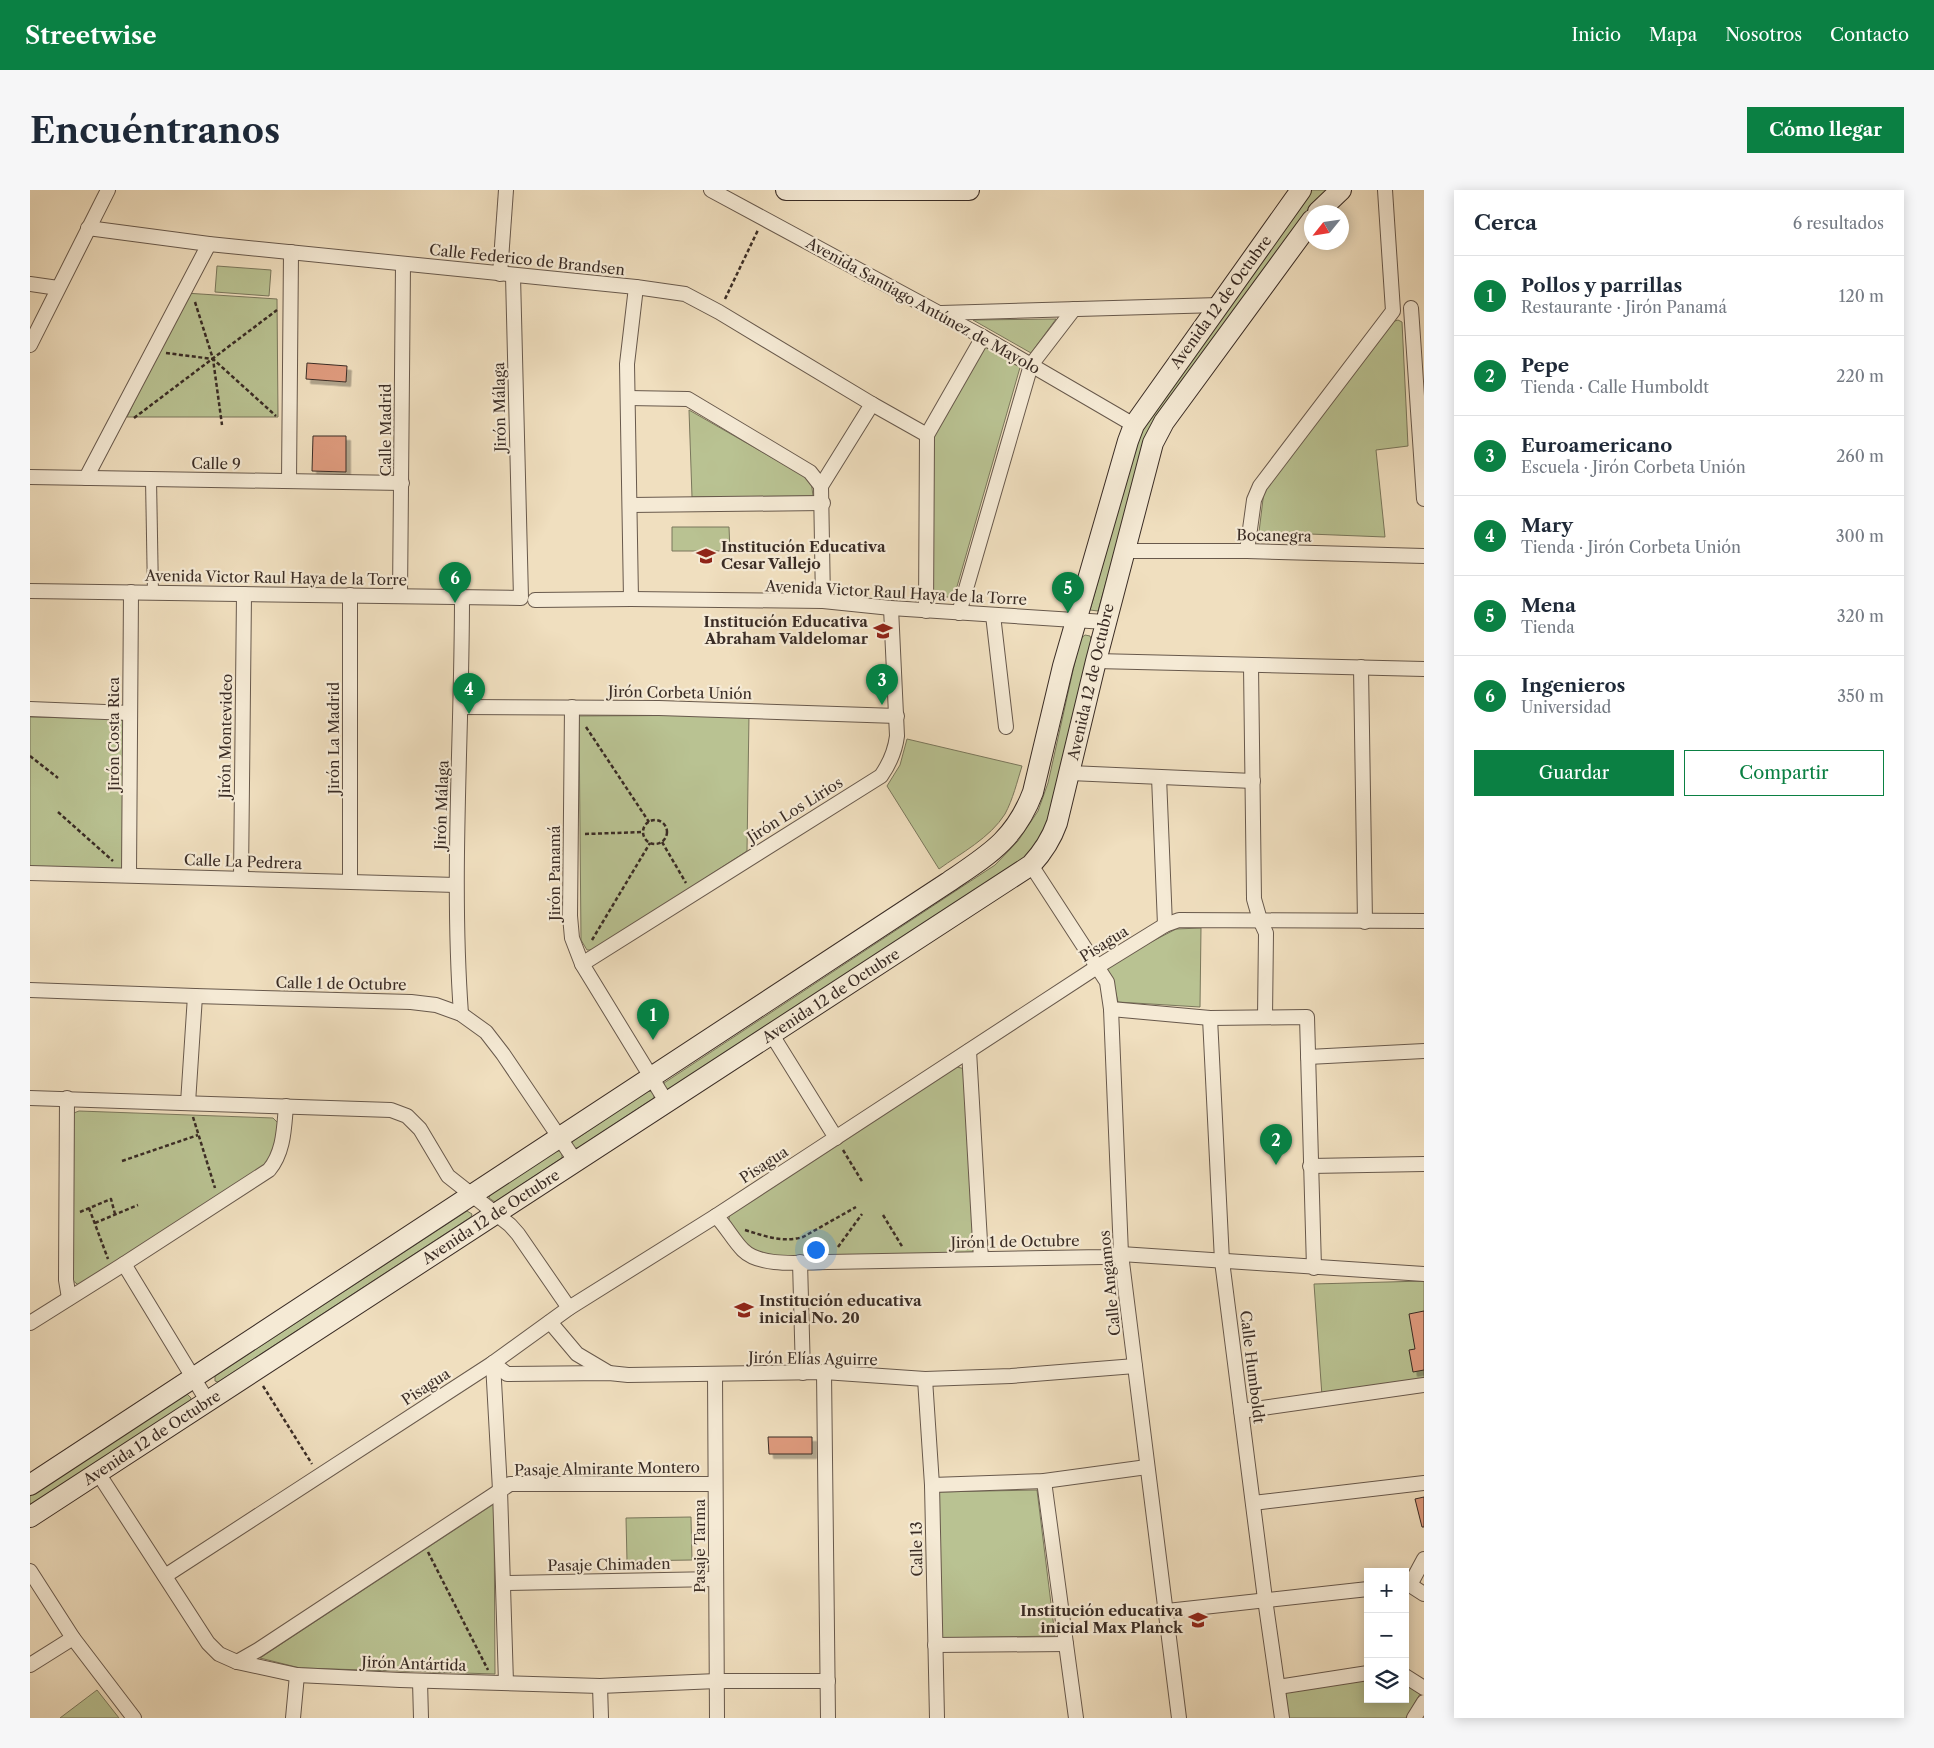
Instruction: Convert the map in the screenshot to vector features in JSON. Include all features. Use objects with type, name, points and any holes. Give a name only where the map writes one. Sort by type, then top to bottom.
[{"type":"main road","points":[[786,190],[969,190]]},
{"type":"main road","name":"Avenida 12 de Octubre","points":[[30,1485],[954,878],[990,854],[1010,835],[1020,822],[1033,792],[1063,666],[1134,425],[1301,190]]},
{"type":"main road","points":[[1325,205],[1340,190]]},
{"type":"main road","name":"Avenida 12 de Octubre","points":[[30,1517],[1031,865],[1051,839],[1057,823],[1123,551],[1153,442],[1164,422],[1304,231]]},
{"type":"street","points":[[30,346],[108,190]]},
{"type":"street","name":"Jirón Málaga","points":[[506,190],[507,275],[521,598]]},
{"type":"street","name":"Avenida Santiago Antúnez de Mayolo","points":[[711,190],[940,313],[1134,425]]},
{"type":"street","points":[[1247,551],[1254,500],[1260,486],[1393,311],[1385,190]]},
{"type":"street","name":"Calle Federico de Brandsen","points":[[88,228],[209,244],[636,287],[685,294],[928,435]]},
{"type":"street","points":[[86,478],[209,244]]},
{"type":"street","points":[[289,481],[291,252]]},
{"type":"street","name":"Calle Madrid","points":[[400,596],[403,264]]},
{"type":"street","points":[[30,284],[58,288]]},
{"type":"street","points":[[631,599],[627,364],[636,287]]},
{"type":"street","points":[[940,313],[1219,305]]},
{"type":"street","points":[[1393,311],[1418,308],[1424,499]]},
{"type":"street","points":[[958,613],[1031,365],[1074,309]]},
{"type":"street","points":[[926,611],[928,435],[983,337]]},
{"type":"street","points":[[628,398],[688,399],[810,472],[821,486],[823,503],[823,602]]},
{"type":"street","points":[[821,486],[872,404]]},
{"type":"street","name":"Calle 9","points":[[30,477],[402,483]]},
{"type":"street","points":[[151,479],[153,592]]},
{"type":"street","points":[[630,505],[823,503]]},
{"type":"street","name":"Bocanegra","points":[[1123,551],[1247,551],[1424,556]]},
{"type":"street","name":"Avenida Victor Raul Haya de la Torre","points":[[30,591],[521,598]]},
{"type":"street","name":"Jirón Costa Rica","points":[[129,875],[131,592]]},
{"type":"street","name":"Jirón Montevideo","points":[[241,878],[244,594]]},
{"type":"street","name":"Jirón La Madrid","points":[[350,595],[350,881]]},
{"type":"street","name":"Jirón Málaga","points":[[461,1014],[457,958],[456,885],[462,707],[462,596]]},
{"type":"street","name":"Avenida Victor Raul Haya de la Torre","points":[[535,600],[631,599],[823,602],[926,611],[1106,622]]},
{"type":"street","name":"Jirón Los Lirios","points":[[581,963],[881,776],[890,764],[895,749],[897,716],[891,608]]},
{"type":"street","points":[[993,615],[1006,727]]},
{"type":"street","points":[[1096,661],[1424,669]]},
{"type":"street","points":[[1251,666],[1254,899],[1266,933],[1265,1017]]},
{"type":"street","points":[[1361,667],[1365,922]]},
{"type":"street","name":"Jirón Corbeta Unión","points":[[462,707],[659,708],[897,716]]},
{"type":"street","name":"Jirón Panamá","points":[[572,707],[570,916],[572,938],[581,963],[667,1103]]},
{"type":"street","points":[[30,709],[130,713]]},
{"type":"street","points":[[1070,773],[1253,780]]},
{"type":"street","points":[[1159,777],[1164,926]]},
{"type":"street","name":"Calle Angamos","points":[[1031,865],[1107,982],[1111,1009],[1121,1254],[1179,1718]]},
{"type":"street","name":"Calle La Pedrera","points":[[30,873],[456,885]]},
{"type":"street","name":"Pisagua","points":[[165,1576],[493,1363],[569,1308],[720,1219],[836,1138],[1164,926],[1179,920],[1424,921]]},
{"type":"street","name":"Calle 1 de Octubre","points":[[30,990],[411,1002],[436,1005],[461,1014],[486,1032],[576,1162]]},
{"type":"street","points":[[188,1103],[196,996]]},
{"type":"street","points":[[1111,1009],[1210,1018],[1307,1017],[1314,1268]]},
{"type":"street","name":"Calle Humboldt","points":[[1210,1018],[1222,1261],[1282,1718]]},
{"type":"street","points":[[772,1035],[836,1138]]},
{"type":"street","points":[[969,1051],[981,1258]]},
{"type":"street","points":[[1308,1057],[1424,1051]]},
{"type":"street","points":[[30,1098],[391,1110],[407,1116],[420,1129],[448,1176],[510,1225],[518,1234],[569,1308]]},
{"type":"street","points":[[67,1098],[66,1280],[69,1298]]},
{"type":"street","points":[[30,1323],[269,1170],[276,1161],[283,1138],[286,1106]]},
{"type":"street","points":[[1310,1166],[1424,1164]]},
{"type":"street","name":"Jirón 1 de Octubre","points":[[720,1219],[744,1251],[762,1260],[828,1262],[1102,1257],[1121,1254],[1424,1274]]},
{"type":"street","points":[[800,1262],[803,1373]]},
{"type":"street","points":[[118,1268],[208,1402]]},
{"type":"street","points":[[550,1322],[577,1354],[610,1373]]},
{"type":"street","points":[[493,1363],[503,1583],[500,1683]]},
{"type":"street","name":"Jirón Elías Aguirre","points":[[493,1363],[507,1374],[610,1373],[628,1375],[824,1372],[925,1379],[1011,1376],[1135,1366]]},
{"type":"street","points":[[824,1372],[828,1718]]},
{"type":"street","name":"Pasaje Tarma","points":[[715,1374],[717,1718]]},
{"type":"street","name":"Calle 13","points":[[925,1379],[932,1486],[937,1718]]},
{"type":"street","points":[[1242,1411],[1424,1385]]},
{"type":"street","points":[[932,1486],[1044,1481],[1147,1467]]},
{"type":"street","name":"Jirón Antártida","points":[[98,1473],[208,1643],[219,1654],[237,1662],[297,1675],[500,1683],[600,1686],[717,1681],[828,1681]]},
{"type":"street","points":[[1044,1481],[1076,1718]]},
{"type":"street","points":[[1253,1503],[1424,1483]]},
{"type":"street","name":"Pasaje Almirante Montero","points":[[237,1662],[510,1484],[715,1484]]},
{"type":"street","points":[[1409,1583],[1424,1559]]},
{"type":"street","points":[[30,1571],[73,1638],[134,1718]]},
{"type":"street","name":"Pasaje Chimaden","points":[[503,1583],[716,1579]]},
{"type":"street","points":[[1409,1586],[1424,1594]]},
{"type":"street","points":[[1166,1611],[1364,1589]]},
{"type":"street","points":[[30,1664],[73,1638]]},
{"type":"street","points":[[935,1645],[1066,1644]]},
{"type":"street","points":[[1278,1687],[1364,1674]]},
{"type":"street","points":[[293,1718],[297,1675]]},
{"type":"street","points":[[1409,1679],[1424,1688]]},
{"type":"street","points":[[420,1680],[421,1718]]},
{"type":"street","points":[[600,1686],[602,1718]]},
{"type":"street","points":[[1414,1718],[1424,1702]]},
{"type":"path","points":[[719,312],[764,218]]},
{"type":"path","points":[[189,282],[213,359],[222,425]]},
{"type":"path","points":[[130,421],[290,300]]},
{"type":"path","points":[[152,352],[213,359],[290,429]]},
{"type":"path","points":[[572,707],[649,822]]},
{"type":"path","points":[[30,756],[58,778]]},
{"type":"path","points":[[58,812],[129,875]]},
{"type":"path","points":[[657,820],[664,823],[667,835],[662,842],[657,844],[650,843],[645,838],[643,832],[649,822],[657,820]]},
{"type":"path","points":[[571,834],[643,832]]},
{"type":"path","points":[[662,842],[692,893]]},
{"type":"path","points":[[581,963],[650,843]]},
{"type":"path","points":[[188,1103],[220,1202]]},
{"type":"path","points":[[122,1161],[198,1135]]},
{"type":"path","points":[[836,1138],[863,1183]]},
{"type":"path","points":[[66,1218],[111,1199],[115,1214]]},
{"type":"path","points":[[95,1223],[138,1205]]},
{"type":"path","points":[[720,1219],[773,1239],[794,1240],[856,1207]]},
{"type":"path","points":[[89,1208],[118,1268]]},
{"type":"path","points":[[828,1262],[862,1214]]},
{"type":"path","points":[[883,1215],[910,1260]]},
{"type":"path","points":[[255,1372],[319,1476]]},
{"type":"path","points":[[423,1541],[500,1683]]},
{"type":"green space","points":[[1310,190],[1327,190],[1316,205],[1304,205],[1304,222],[1146,440],[1098,611],[1090,610],[1138,437]]},
{"type":"green space","points":[[217,266],[271,270],[269,296],[215,292]]},
{"type":"green space","points":[[185,293],[277,299],[278,417],[127,417]]},
{"type":"green space","points":[[1056,319],[1031,353],[973,320]]},
{"type":"green space","points":[[1398,320],[1402,322],[1408,446],[1376,450],[1385,537],[1259,532],[1264,491],[1392,322]]},
{"type":"green space","points":[[984,344],[1021,364],[954,597],[931,597],[934,432]]},
{"type":"green space","points":[[689,410],[811,480],[813,496],[692,497]]},
{"type":"green space","points":[[672,527],[729,527],[730,551],[672,551]]},
{"type":"green space","points":[[1085,635],[1090,636],[1092,642],[1052,815],[1033,852],[668,1090],[665,1089],[664,1083],[995,865],[1018,841],[1038,811],[1048,783],[1080,639]]},
{"type":"green space","points":[[749,715],[747,851],[594,950],[587,950],[581,940],[579,716]]},
{"type":"green space","points":[[30,717],[124,719],[125,872],[30,869]]},
{"type":"green space","points":[[907,739],[1022,766],[1015,790],[999,823],[975,844],[939,869],[887,786],[900,765]]},
{"type":"green space","points":[[1201,928],[1200,1007],[1118,1002],[1113,982],[1105,966],[1176,929]]},
{"type":"green space","points":[[957,1067],[965,1069],[974,1253],[765,1256],[747,1248],[728,1224],[730,1213]]},
{"type":"green space","points":[[647,1091],[654,1092],[654,1098],[578,1148],[573,1148],[572,1142]]},
{"type":"green space","points":[[79,1111],[273,1118],[279,1124],[274,1149],[269,1159],[259,1170],[81,1287],[72,1280],[71,1114]]},
{"type":"green space","points":[[556,1151],[562,1154],[562,1158],[495,1202],[489,1198],[490,1195]]},
{"type":"green space","points":[[467,1211],[472,1214],[471,1217],[218,1382],[215,1381],[215,1376]]},
{"type":"green space","points":[[1424,1281],[1424,1378],[1322,1396],[1314,1284]]},
{"type":"green space","points":[[187,1394],[191,1398],[190,1402],[30,1506],[30,1496]]},
{"type":"green space","points":[[1037,1490],[1055,1636],[942,1638],[936,1492]]},
{"type":"green space","points":[[494,1504],[495,1674],[300,1668],[260,1658]]},
{"type":"green space","points":[[691,1517],[692,1560],[627,1561],[626,1518]]},
{"type":"green space","points":[[1364,1680],[1364,1703],[1409,1703],[1409,1687],[1420,1694],[1406,1718],[1288,1718],[1283,1692]]},
{"type":"green space","points":[[97,1690],[119,1718],[60,1718]]},
{"type":"building","points":[[307,363],[347,366],[346,382],[306,379]]},
{"type":"building","points":[[313,436],[346,436],[346,472],[312,471]]},
{"type":"building","points":[[1424,1311],[1424,1370],[1413,1372],[1409,1350],[1415,1349],[1409,1314]]},
{"type":"building","points":[[768,1437],[812,1437],[812,1454],[769,1454]]},
{"type":"building","points":[[1424,1497],[1424,1527],[1422,1527],[1415,1499]]},
{"type":"place","name":"Institución Educativa Cesar Vallejo","points":[[706,556]]},
{"type":"place","name":"Ingenieros","points":[[455,603]]},
{"type":"place","name":"Mena","points":[[1068,613]]},
{"type":"place","name":"Institución Educativa Abraham Valdelomar","points":[[883,631]]},
{"type":"place","name":"Euroamericano","points":[[882,705]]},
{"type":"place","name":"Mary","points":[[469,714]]},
{"type":"place","name":"Pollos y parrillas","points":[[653,1040]]},
{"type":"place","name":"Pepe","points":[[1276,1165]]},
{"type":"place","name":"Institución educativa inicial No. 20","points":[[744,1310]]},
{"type":"place","name":"Institución educativa inicial Max Planck","points":[[1198,1620]]}]
